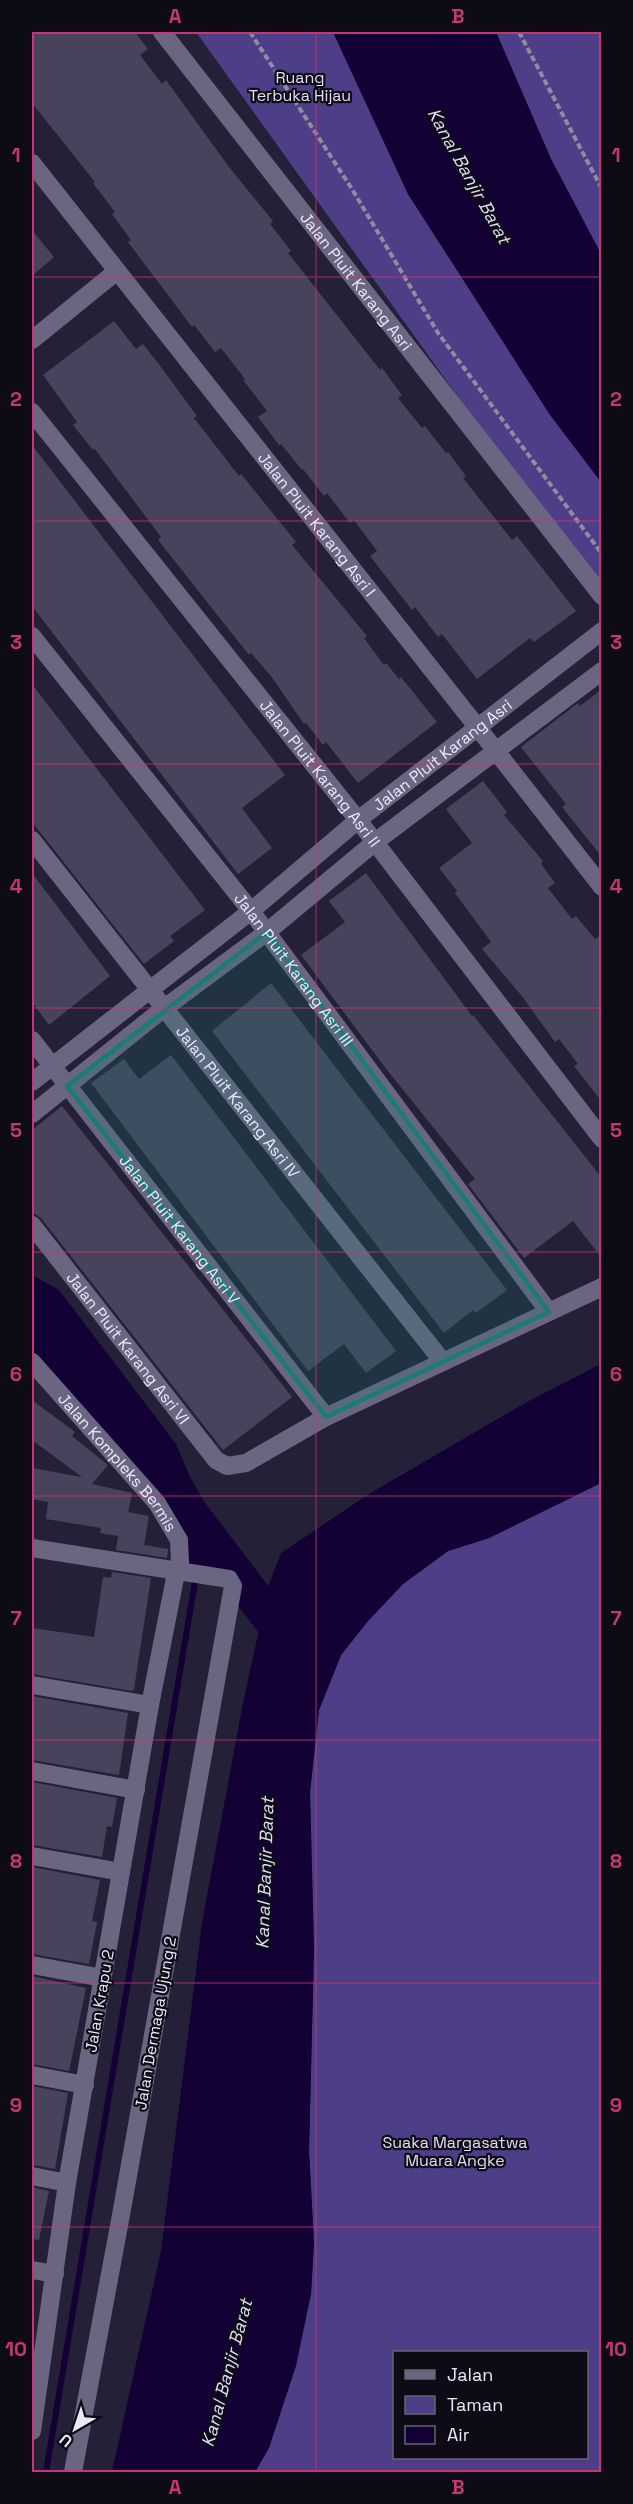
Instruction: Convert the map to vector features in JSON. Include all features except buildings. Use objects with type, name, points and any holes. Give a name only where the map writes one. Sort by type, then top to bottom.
[{"type":"street","name":"Jalan Pluit Karang Asri","points":[[162,32],[358,286],[564,546],[599,598]]},
{"type":"street","name":"Jalan Pluit Karang Asri I","points":[[32,163],[602,887]]},
{"type":"street","points":[[32,340],[117,271]]},
{"type":"street","name":"Jalan Pluit Karang Asri II","points":[[32,412],[358,820],[602,1139]]},
{"type":"street","name":"Jalan Pluit Karang Asri","points":[[32,1082],[251,911],[358,820],[602,631]]},
{"type":"street","name":"Jalan Pluit Karang Asri III","points":[[32,636],[251,911],[549,1312]]},
{"type":"street","name":"Jalan Pluit Karang Asri","points":[[32,1114],[163,1009],[267,932],[375,842],[602,672]]},
{"type":"street","name":"Jalan Pluit Karang Asri IV","points":[[32,840],[443,1362]]},
{"type":"street","name":"Jalan Pluit Karang Asri V","points":[[32,1040],[326,1418]]},
{"type":"street","name":"Jalan Pluit Karang Asri VI","points":[[32,1225],[216,1460],[227,1466],[246,1463],[326,1418]]},
{"type":"street","points":[[326,1418],[602,1287]]},
{"type":"street","name":"Jalan Kompleks Bermis","points":[[32,1362],[157,1503],[179,1540],[182,1573]]},
{"type":"street","points":[[32,1548],[182,1573]]},
{"type":"street","name":"Jalan Dermaga Ujung 2","points":[[73,2472],[233,1586],[229,1580],[182,1573]]},
{"type":"street","name":"Jalan Krapu 2","points":[[32,2431],[36,2377],[55,2274],[67,2182],[150,1705],[182,1573]]},
{"type":"street","points":[[32,1685],[150,1705]]},
{"type":"street","points":[[32,1771],[136,1790]]},
{"type":"street","points":[[32,1856],[121,1872]]},
{"type":"street","points":[[32,1965],[103,1978]]},
{"type":"street","points":[[32,2075],[85,2085]]},
{"type":"street","points":[[32,2176],[67,2182]]},
{"type":"street","points":[[32,2270],[55,2274]]},
{"type":"path","points":[[250,32],[352,189],[438,333],[602,554]]},
{"type":"path","points":[[519,32],[602,189]]},
{"type":"highlighted area","points":[[267,932],[549,1312],[326,1417],[67,1086]]},
{"type":"green space","name":"Ruang Terbuka Hijau","points":[[196,32],[333,32],[408,194],[550,414],[601,482],[601,596]]},
{"type":"green space","points":[[496,32],[601,32],[601,254],[551,159]]},
{"type":"green space","name":"Suaka Margasatwa Muara Angke","points":[[601,1483],[601,2472],[255,2472],[269,2448],[311,2294],[314,2242],[309,2152],[314,1950],[310,1792],[319,1710],[341,1655],[368,1621],[403,1584],[448,1551],[489,1538]]},
{"type":"water","name":"Kanal Banjir Barat","points":[[333,32],[496,32],[551,159],[601,254],[601,482],[550,415],[408,194]]},
{"type":"water","points":[[32,1275],[59,1290],[176,1444],[191,1479],[226,1539],[207,1568],[181,1567],[183,1542],[58,1382],[32,1353]]},
{"type":"water","name":"Kanal Banjir Barat","points":[[601,1364],[601,1483],[489,1538],[448,1551],[403,1584],[368,1621],[341,1655],[319,1710],[310,1792],[314,1950],[309,2152],[314,2242],[311,2294],[296,2366],[269,2448],[255,2472],[112,2472],[161,2251],[202,1923],[243,1703],[269,1584],[281,1553],[369,1494],[525,1403]]},
{"type":"waterway","points":[[190,1513],[293,1648]]},
{"type":"waterway","points":[[46,2472],[196,1576]]}]
